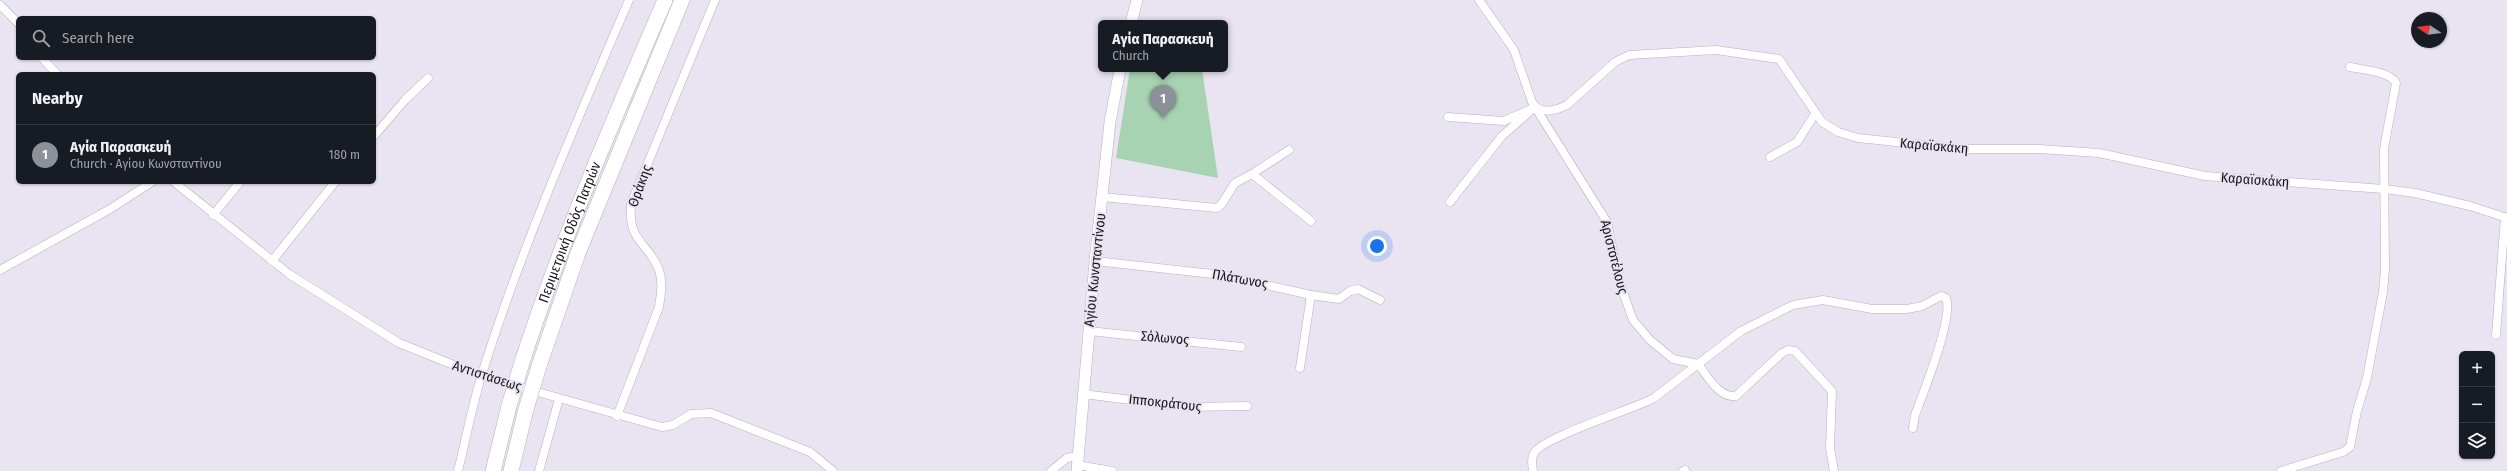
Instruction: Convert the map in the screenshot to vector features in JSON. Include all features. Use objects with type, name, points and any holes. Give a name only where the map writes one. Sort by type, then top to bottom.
[{"type":"highway","name":"Περιμετρική Οδός Πατρών","points":[[493,471],[509,406],[541,304],[584,193],[665,0]]},
{"type":"highway","name":"Περιμετρική Οδός Πατρών","points":[[511,471],[526,410],[539,366],[578,253],[682,0]]},
{"type":"main road","points":[[1132,20],[1137,0]]},
{"type":"main road","name":"Αγίου Κωνσταντίνου","points":[[1077,464],[1095,261],[1110,122],[1119,72]]},
{"type":"street","points":[[458,471],[481,376],[517,269],[554,172],[629,0]]},
{"type":"street","name":"Θράκης","points":[[617,416],[659,307],[662,289],[658,270],[634,234],[630,222],[631,204],[715,0]]},
{"type":"street","points":[[1479,0],[1514,50],[1535,107]]},
{"type":"street","points":[[0,5],[16,21]]},
{"type":"street","name":"Καραϊσκάκη","points":[[1535,107],[1551,111],[1567,105],[1622,57],[1638,54],[1716,50],[1779,59],[1815,114],[1830,128],[1848,135],[1868,139],[1963,149],[2038,149],[2099,153],[2205,176],[2384,188],[2441,198],[2506,218]]},
{"type":"street","points":[[44,60],[55,72]]},
{"type":"street","points":[[2281,471],[2349,449],[2352,443],[2383,292],[2385,270],[2384,149],[2396,84],[2394,78],[2350,67]]},
{"type":"street","points":[[376,134],[405,100],[428,78]]},
{"type":"street","points":[[1448,117],[1504,121],[1535,107]]},
{"type":"street","points":[[1450,202],[1502,136],[1535,107]]},
{"type":"street","name":"Αριστοτέλους","points":[[1535,107],[1607,222],[1620,284],[1633,320],[1650,340],[1673,359],[1698,364]]},
{"type":"street","points":[[1770,157],[1797,142],[1815,114]]},
{"type":"street","points":[[1102,198],[1217,208],[1221,205],[1235,183],[1289,150]]},
{"type":"street","points":[[1252,174],[1312,221]]},
{"type":"street","points":[[0,270],[110,209],[149,184]]},
{"type":"street","name":"Αντιστάσεως","points":[[176,184],[213,215],[272,260],[339,307],[399,343],[481,376],[617,416],[662,427],[673,425],[691,414],[711,413],[810,452],[833,471]]},
{"type":"street","points":[[213,215],[238,184]]},
{"type":"street","points":[[272,260],[333,184]]},
{"type":"street","points":[[2496,335],[2506,218]]},
{"type":"street","name":"Πλάτωνος","points":[[1095,261],[1222,275],[1311,295],[1339,299],[1358,289],[1380,300]]},
{"type":"street","points":[[1300,368],[1311,295]]},
{"type":"street","points":[[1533,471],[1533,458],[1540,446],[1603,417],[1644,403],[1741,331],[1793,305],[1823,300],[1872,309],[1907,309],[1922,306],[1941,296],[1946,298],[1948,311],[1935,360],[1915,415],[1913,428]]},
{"type":"street","name":"Σόλωνος","points":[[1089,331],[1241,347]]},
{"type":"street","points":[[1698,364],[1722,394],[1728,397],[1736,396],[1782,353],[1788,350],[1795,351],[1832,391],[1830,448],[1834,471]]},
{"type":"street","name":"Ιπποκράτους","points":[[1083,394],[1187,407],[1247,406]]},
{"type":"street","points":[[539,471],[559,399]]},
{"type":"street","points":[[1051,471],[1067,458],[1077,464],[1112,471]]},
{"type":"green space","points":[[1130,72],[1202,72],[1218,178],[1116,158]]},
{"type":"place","name":"Αγία Παρασκευή","points":[[1163,118]]}]
